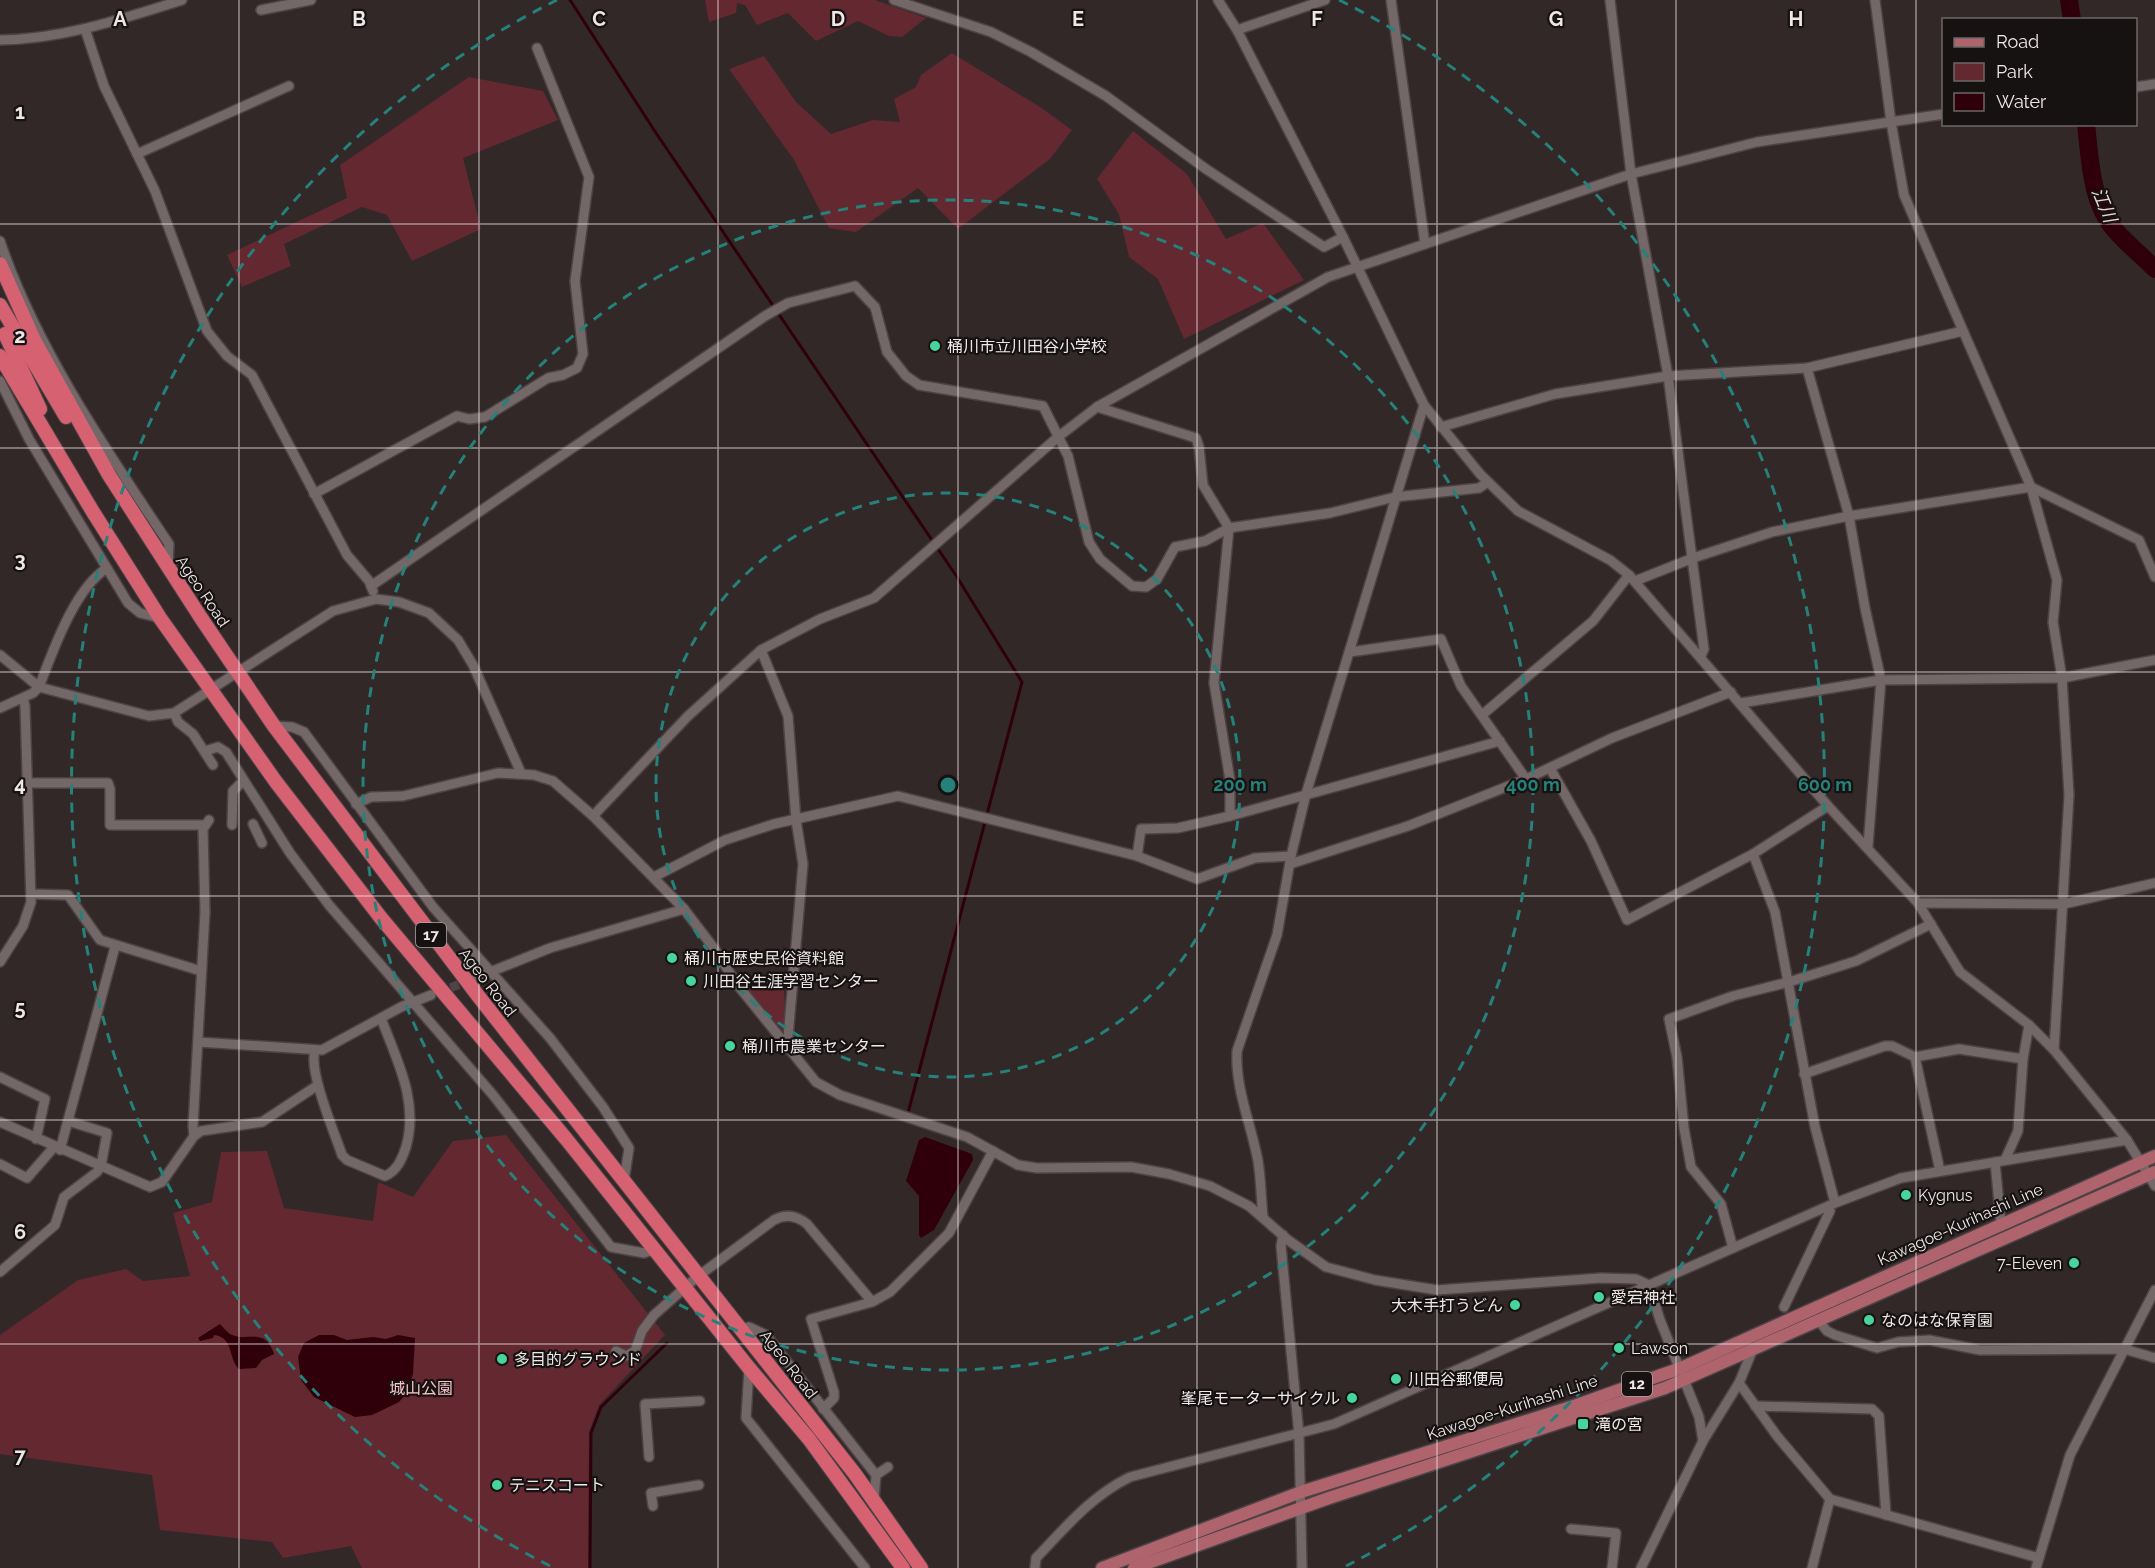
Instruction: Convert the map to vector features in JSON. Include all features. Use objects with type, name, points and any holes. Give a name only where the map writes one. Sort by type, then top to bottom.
[{"type":"highway","name":"Ageo Road","points":[[0,264],[51,371],[140,526],[274,726],[452,962],[697,1278],[740,1329],[874,1500],[921,1568]]},
{"type":"highway","points":[[0,305],[78,435],[140,526]]},
{"type":"highway","points":[[0,324],[93,512]]},
{"type":"highway","name":"Ageo Road","points":[[0,356],[93,512],[160,618],[276,782],[381,918],[655,1249],[748,1368],[809,1439],[903,1568]]},
{"type":"main road","name":"Kawagoe-Kurihashi Line","points":[[1134,1568],[1301,1508],[1619,1405],[2001,1224],[2155,1156]]},
{"type":"main road","name":"Kawagoe-Kurihashi Line","points":[[1102,1568],[1301,1492],[1753,1349],[2153,1177]]},
{"type":"street","points":[[0,40],[52,36],[182,0]]},
{"type":"street","points":[[261,10],[311,0]]},
{"type":"street","points":[[894,0],[991,32],[1031,52],[1106,96],[1206,169],[1324,247],[1343,237]]},
{"type":"street","points":[[1218,0],[1237,30],[1343,237],[1424,405],[1441,427],[1488,482],[1518,511],[1610,560],[1632,578],[1828,806],[1868,846],[1918,903],[1960,972],[2029,1025],[2054,1050],[2127,1140],[2153,1177]]},
{"type":"street","points":[[1237,30],[1325,0]]},
{"type":"street","points":[[1392,0],[1425,244]]},
{"type":"street","points":[[1610,0],[1631,174],[1668,376],[1704,649],[1701,656]]},
{"type":"street","points":[[1875,0],[1891,122],[1904,195],[2031,487],[2057,580],[2053,622],[2062,678],[2069,795],[2054,1050]]},
{"type":"street","points":[[85,28],[104,86],[137,154],[175,242],[207,331],[227,357],[252,375],[347,555],[371,586],[375,598]]},
{"type":"street","points":[[315,494],[457,416],[469,419],[485,417],[548,378],[577,368],[583,354],[575,281],[589,177],[537,48]]},
{"type":"street","points":[[2137,87],[2155,84]]},
{"type":"street","points":[[137,154],[289,86]]},
{"type":"street","points":[[593,816],[688,716],[761,650],[820,620],[874,598],[1058,437],[1097,407],[1328,277],[1631,174],[1757,142],[1942,114]]},
{"type":"street","points":[[0,241],[30,311],[66,381],[169,544],[168,569]]},
{"type":"street","points":[[371,586],[765,316],[788,303],[855,286],[875,307],[887,352],[906,376],[919,385],[1043,406],[1068,456],[1089,542],[1101,559],[1132,586],[1146,587],[1157,579],[1175,547],[1205,541],[1229,528],[1330,513],[1395,497],[1479,488],[1488,482]]},
{"type":"street","points":[[1441,427],[1555,394],[1668,376],[1807,368],[1963,331]]},
{"type":"street","points":[[1807,368],[1850,516],[1865,608],[1881,680],[1868,846]]},
{"type":"street","points":[[0,381],[29,439],[133,610],[160,618]]},
{"type":"street","points":[[1263,1217],[1258,1162],[1244,1104],[1237,1051],[1277,935],[1290,860],[1306,794],[1424,405]]},
{"type":"street","points":[[1097,407],[1196,438],[1203,485],[1229,528],[1214,683],[1230,780],[1230,816]]},
{"type":"street","points":[[1482,715],[1593,621],[1632,578],[1772,532],[1850,516],[2031,487],[2139,540],[2150,553],[2155,577]]},
{"type":"street","points":[[0,708],[39,687],[76,604],[93,580],[107,568]]},
{"type":"street","points":[[0,655],[39,687],[148,716],[174,713],[333,611],[375,598],[399,602],[429,614],[458,640],[473,666],[521,773]]},
{"type":"street","points":[[1350,652],[1441,639],[1461,686],[1526,779]]},
{"type":"street","points":[[761,650],[788,716],[796,820],[804,877],[794,955],[787,1049]]},
{"type":"street","points":[[1741,703],[1881,680],[2062,678],[2155,660]]},
{"type":"street","points":[[654,877],[725,840],[774,824],[898,796],[1137,856],[1197,879],[1255,858],[1290,860],[1408,826],[1526,779],[1612,738],[1731,692]]},
{"type":"street","points":[[0,962],[28,914],[31,894],[26,706],[22,698]]},
{"type":"street","points":[[174,713],[205,751],[213,765]]},
{"type":"street","points":[[274,726],[292,727],[304,732],[433,907],[550,1038],[622,1134],[629,1148],[624,1181]]},
{"type":"street","points":[[1137,856],[1141,828],[1178,828],[1230,816],[1500,741]]},
{"type":"street","points":[[205,751],[222,748],[290,854],[329,905],[493,1095],[611,1247],[644,1252],[655,1249]]},
{"type":"street","points":[[1550,768],[1591,842],[1627,920],[1753,854],[1828,806]]},
{"type":"street","points":[[356,804],[371,796],[404,796],[498,773],[521,773],[553,781],[593,816],[684,909],[716,951],[736,983],[787,1049],[816,1082],[829,1090],[967,1137],[1018,1165],[1037,1168],[1131,1167],[1169,1173],[1210,1186],[1249,1206],[1326,1267],[1420,1288],[1458,1290],[1601,1278],[1636,1280],[1649,1285],[1701,1424],[1703,1441]]},
{"type":"street","points":[[232,825],[233,791],[243,781]]},
{"type":"street","points":[[28,783],[108,783],[110,825],[207,823],[194,1136]]},
{"type":"street","points":[[253,824],[262,843]]},
{"type":"street","points":[[1753,854],[1775,912],[1804,1074],[1832,1204],[1784,1307]]},
{"type":"street","points":[[1918,903],[2064,904],[2155,883]]},
{"type":"street","points":[[31,894],[68,895],[96,936],[115,947],[201,971]]},
{"type":"street","points":[[474,978],[549,948],[684,909]]},
{"type":"street","points":[[1733,1248],[1721,1204],[1691,1167],[1684,1128],[1677,1057],[1669,1019],[1733,996],[1789,982],[1856,961],[1931,924]]},
{"type":"street","points":[[0,1164],[27,1178],[57,1148],[68,1121],[115,947]]},
{"type":"street","points":[[198,1042],[322,1050],[381,1018],[431,995]]},
{"type":"street","points":[[315,1051],[312,1057],[318,1085],[342,1155],[347,1160],[385,1176],[392,1173],[403,1157],[411,1110],[381,1018]]},
{"type":"street","points":[[2001,1224],[2000,1161],[2018,1131],[2023,1059],[2029,1025]]},
{"type":"street","points":[[1804,1074],[1885,1046],[1892,1046],[1915,1057],[1942,1050],[1959,1049],[2023,1059]]},
{"type":"street","points":[[1915,1057],[1940,1171]]},
{"type":"street","points":[[0,1077],[45,1099],[36,1139]]},
{"type":"street","points":[[0,1122],[150,1187],[162,1182],[194,1136],[207,1129],[262,1122],[318,1085]]},
{"type":"street","points":[[0,1272],[55,1225],[64,1197],[97,1172],[101,1166],[107,1133],[68,1121]]},
{"type":"street","points":[[1035,1568],[1036,1558],[1084,1508],[1117,1483],[1154,1469],[1299,1435],[1334,1424],[1398,1398],[1505,1347],[1832,1204],[1901,1178],[2127,1140]]},
{"type":"street","points":[[823,1409],[834,1398],[834,1392],[811,1319],[872,1302],[890,1292],[949,1233],[993,1151]]},
{"type":"street","points":[[616,1351],[626,1356],[635,1352],[642,1330],[654,1315],[685,1287],[774,1220],[792,1216],[811,1228],[869,1298]]},
{"type":"street","points":[[1283,1235],[1281,1246],[1299,1435],[1302,1568]]},
{"type":"street","points":[[2036,1568],[2070,1455],[2155,1290]]},
{"type":"street","points":[[1818,1320],[1827,1331],[1834,1335],[1877,1348],[1898,1342],[1921,1340],[1980,1350],[2124,1350],[2155,1358]]},
{"type":"street","points":[[740,1329],[748,1327],[766,1335],[876,1475],[874,1500]]},
{"type":"street","points":[[1641,1568],[1703,1441],[1739,1383],[1753,1349]]},
{"type":"street","points":[[748,1368],[746,1418],[865,1568]]},
{"type":"street","points":[[1739,1383],[1830,1499],[2039,1558]]},
{"type":"street","points":[[649,1457],[645,1404],[700,1401]]},
{"type":"street","points":[[1755,1406],[1872,1409],[1879,1416],[1886,1515]]},
{"type":"street","points":[[876,1475],[888,1467]]},
{"type":"street","points":[[653,1506],[651,1493],[699,1485]]},
{"type":"street","points":[[1812,1568],[1830,1499]]},
{"type":"street","points":[[1571,1529],[1616,1533],[1612,1568]]},
{"type":"green space","points":[[705,0],[875,0],[926,18],[902,37],[889,36],[858,21],[816,41],[788,13],[757,25],[745,5],[737,3],[736,13],[709,22]]},
{"type":"green space","points":[[952,53],[1040,107],[1072,130],[1050,159],[958,229],[918,188],[856,232],[829,228],[794,160],[729,69],[764,56],[796,102],[831,134],[873,120],[900,122],[894,99],[916,87],[921,75]]},
{"type":"green space","points":[[469,77],[543,91],[558,120],[463,158],[481,229],[412,261],[387,215],[362,207],[284,244],[291,266],[242,287],[227,255],[347,198],[340,165]]},
{"type":"green space","points":[[1133,131],[1187,174],[1226,239],[1263,223],[1304,280],[1184,339],[1158,279],[1129,257],[1119,214],[1097,179]]},
{"type":"green space","points":[[774,975],[780,989],[784,989],[786,1030],[782,1031],[740,980]]},
{"type":"green space","name":"城山公園","points":[[506,1135],[665,1335],[599,1405],[589,1432],[588,1568],[362,1568],[351,1546],[283,1558],[272,1542],[160,1530],[152,1475],[0,1454],[0,1335],[78,1280],[126,1269],[143,1281],[190,1276],[173,1213],[212,1202],[221,1152],[267,1151],[284,1208],[373,1221],[378,1182],[413,1197],[453,1141]]},
{"type":"water","points":[[925,1137],[972,1154],[973,1160],[934,1230],[921,1238],[919,1235],[919,1196],[906,1181],[919,1140]]},
{"type":"water","points":[[220,1324],[230,1334],[266,1340],[274,1354],[262,1360],[256,1368],[239,1369],[225,1340],[214,1335],[213,1338],[200,1341],[198,1338]]},
{"type":"water","points":[[319,1335],[334,1335],[347,1340],[373,1337],[386,1339],[398,1335],[415,1338],[413,1374],[406,1394],[399,1402],[372,1415],[355,1417],[314,1397],[301,1380],[298,1357],[304,1343]]},
{"type":"waterway","points":[[570,0],[656,133],[957,577],[1022,682],[908,1113]]},
{"type":"waterway","name":"江川","points":[[2069,0],[2072,18]]},
{"type":"waterway","name":"江川","points":[[2086,126],[2093,180],[2101,207],[2115,230],[2155,269]]},
{"type":"waterway","points":[[590,1568],[591,1433],[601,1407],[667,1343]]},
{"type":"tunnel","points":[[438,993],[470,980]]},
{"type":"place","name":"桶川市立川田谷小学校","points":[[935,346]]},
{"type":"place","name":"桶川市歴史民俗資料館","points":[[672,958]]},
{"type":"place","name":"川田谷生涯学習センター","points":[[691,981]]},
{"type":"place","name":"桶川市農業センター","points":[[730,1046]]},
{"type":"place","name":"Kygnus","points":[[1906,1195]]},
{"type":"place","name":"7-Eleven","points":[[2074,1263]]},
{"type":"place","name":"愛宕神社","points":[[1599,1297]]},
{"type":"place","name":"大木手打うどん","points":[[1515,1305]]},
{"type":"place","name":"なのはな保育園","points":[[1869,1320]]},
{"type":"place","name":"Lawson","points":[[1619,1348]]},
{"type":"place","name":"多目的グラウンド","points":[[502,1359]]},
{"type":"place","name":"川田谷郵便局","points":[[1396,1379]]},
{"type":"place","name":"峯尾モーターサイクル","points":[[1352,1398]]},
{"type":"place","name":"滝の宮","points":[[1583,1424]]},
{"type":"place","name":"テニスコート","points":[[497,1485]]}]
